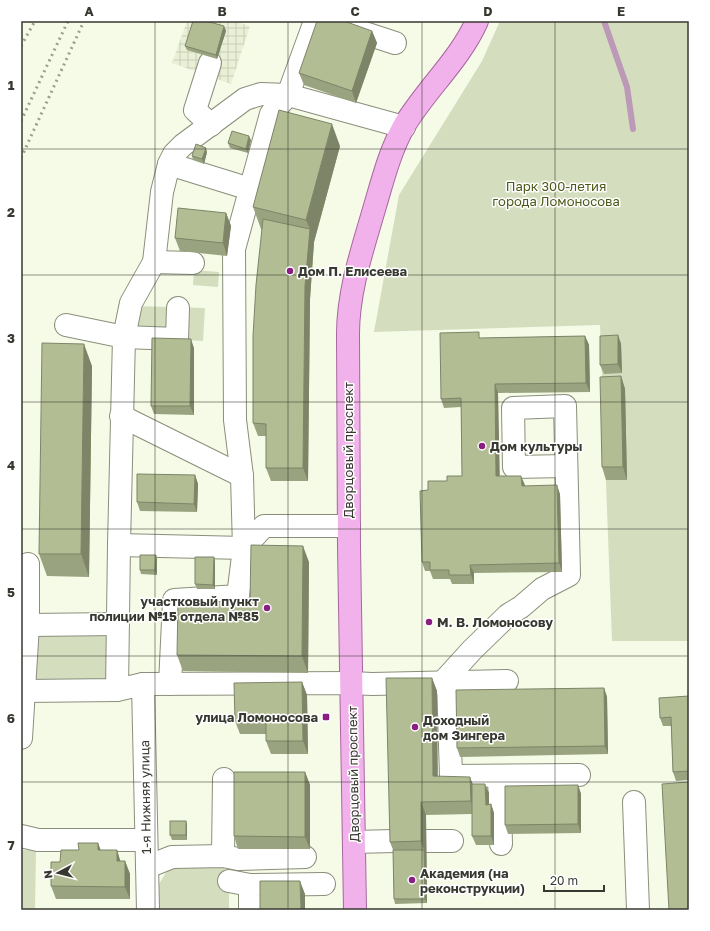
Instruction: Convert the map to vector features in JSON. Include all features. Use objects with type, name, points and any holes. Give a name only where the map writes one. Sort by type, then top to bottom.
[{"type":"main road","name":"Дворцовый проспект","points":[[355,910],[349,526],[348,334],[350,310],[357,270],[383,179],[393,150],[404,127],[453,62],[476,21]]},
{"type":"street","points":[[170,684],[174,600],[238,596],[244,548],[242,476],[235,420],[234,249],[271,114],[288,94],[315,21]]},
{"type":"street","points":[[326,21],[395,43]]},
{"type":"street","points":[[210,62],[195,110],[210,125]]},
{"type":"street","points":[[117,690],[121,416],[124,337],[131,303],[154,262],[162,192],[168,164],[174,154],[183,145],[245,99],[261,94],[288,94],[404,127]]},
{"type":"street","points":[[168,164],[250,189]]},
{"type":"street","points":[[154,262],[193,263]]},
{"type":"street","points":[[66,325],[124,337],[177,339],[178,308]]},
{"type":"street","points":[[121,416],[242,476]]},
{"type":"street","points":[[566,466],[569,575],[542,589],[521,607],[508,615],[472,650],[445,682],[451,776],[579,775]]},
{"type":"street","points":[[119,545],[244,548],[264,526],[349,526]]},
{"type":"street","points":[[21,738],[28,625],[28,564]]},
{"type":"street","points":[[28,625],[118,624]]},
{"type":"street","points":[[24,691],[117,690],[143,684],[372,684],[507,681]]},
{"type":"street","name":"1-я Нижняя улица","points":[[143,684],[145,840],[148,910]]},
{"type":"street","points":[[499,776],[501,844]]},
{"type":"street","points":[[223,856],[224,779]]},
{"type":"street","points":[[634,802],[638,910]]},
{"type":"street","points":[[21,836],[38,840],[145,840]]},
{"type":"street","points":[[354,842],[394,841]]},
{"type":"street","points":[[426,841],[452,841]]},
{"type":"street","points":[[147,867],[172,857],[223,856],[238,859],[305,857]]},
{"type":"street","points":[[250,910],[239,883],[324,884]]},
{"type":"shaded area","points":[[187,21],[233,21],[250,26],[231,84],[172,63]]},
{"type":"green space","name":"Парк 300-летия города Ломоносова","points":[[500,21],[689,21],[689,641],[612,641],[600,325],[374,332],[399,195],[482,61]]},
{"type":"green space","points":[[194,270],[219,272],[218,287],[193,285]]},
{"type":"green space","points":[[134,306],[205,308],[203,341],[133,337]]},
{"type":"green space","points":[[33,630],[106,630],[106,684],[33,684]]},
{"type":"green space","points":[[21,850],[36,850],[35,910],[21,910]]},
{"type":"green space","points":[[171,864],[221,864],[229,876],[229,910],[159,910],[159,884]]},
{"type":"building","points":[[193,21],[206,21],[224,26],[216,55],[185,46]]},
{"type":"building","points":[[317,21],[344,21],[372,31],[352,91],[299,73]]},
{"type":"building","points":[[279,110],[332,124],[306,220],[253,207]]},
{"type":"building","points":[[232,131],[249,136],[246,149],[228,143]]},
{"type":"building","points":[[196,144],[206,148],[202,159],[192,156]]},
{"type":"building","points":[[178,208],[226,213],[223,243],[175,238]]},
{"type":"building","points":[[263,219],[310,229],[305,286],[303,468],[266,468],[266,424],[253,423],[253,336],[256,285]]},
{"type":"building","name":"Дом культуры","points":[[479,332],[479,338],[585,336],[586,383],[495,384],[496,476],[521,476],[522,486],[557,485],[559,563],[470,565],[471,575],[449,575],[449,570],[430,570],[430,562],[422,562],[420,491],[428,490],[428,481],[447,481],[447,476],[462,476],[461,398],[441,399],[440,333]]},
{"type":"building","points":[[618,335],[618,364],[600,365],[600,336]]},
{"type":"building","points":[[152,338],[191,339],[190,406],[151,406]]},
{"type":"building","points":[[42,343],[84,344],[81,554],[39,554]]},
{"type":"building","points":[[621,376],[623,467],[602,467],[600,377]]},
{"type":"building","points":[[137,474],[195,475],[194,504],[137,502]]},
{"type":"building","points":[[251,545],[303,546],[302,656],[177,655],[178,601],[250,602]]},
{"type":"building","points":[[140,555],[156,555],[155,570],[140,570]]},
{"type":"building","points":[[195,557],[214,557],[213,585],[195,584]]},
{"type":"building","points":[[386,678],[432,678],[433,776],[470,777],[471,801],[421,802],[421,841],[390,842]]},
{"type":"building","points":[[302,682],[303,741],[266,741],[266,721],[235,721],[234,683]]},
{"type":"building","points":[[604,688],[605,746],[457,748],[456,690]]},
{"type":"building","points":[[689,696],[689,771],[673,772],[671,717],[660,718],[659,698]]},
{"type":"building","points":[[234,772],[305,772],[305,837],[234,836]]},
{"type":"building","points":[[689,782],[689,910],[669,910],[662,784]]},
{"type":"building","points":[[472,784],[485,784],[486,805],[491,804],[491,836],[472,836]]},
{"type":"building","points":[[578,785],[578,824],[505,825],[505,786]]},
{"type":"building","points":[[170,821],[186,821],[186,835],[170,835]]},
{"type":"building","points":[[78,843],[98,843],[98,850],[117,850],[117,861],[125,861],[125,887],[51,886],[51,862],[60,862],[61,850],[79,850]]},
{"type":"building","points":[[393,850],[424,850],[425,899],[394,899]]},
{"type":"building","points":[[260,881],[300,881],[301,910],[260,910]]},
{"type":"waterway","points":[[604,21],[627,87],[633,129]]},
{"type":"railway","points":[[21,46],[35,21]]},
{"type":"railway","points":[[21,121],[68,21]]},
{"type":"railway","points":[[21,158],[84,21]]},
{"type":"place","name":"Дом П. Елисеева","points":[[290,271]]},
{"type":"place","name":"Дом культуры","points":[[482,446]]},
{"type":"place","name":"участковый пункт полиции №15 отдела №85","points":[[267,608]]},
{"type":"place","name":"М. В. Ломоносову","points":[[429,622]]},
{"type":"place","name":"улица Ломоносова","points":[[326,717]]},
{"type":"place","name":"Доходный дом Зингера","points":[[415,727]]},
{"type":"place","name":"Академия (на реконструкции)","points":[[412,880]]}]
